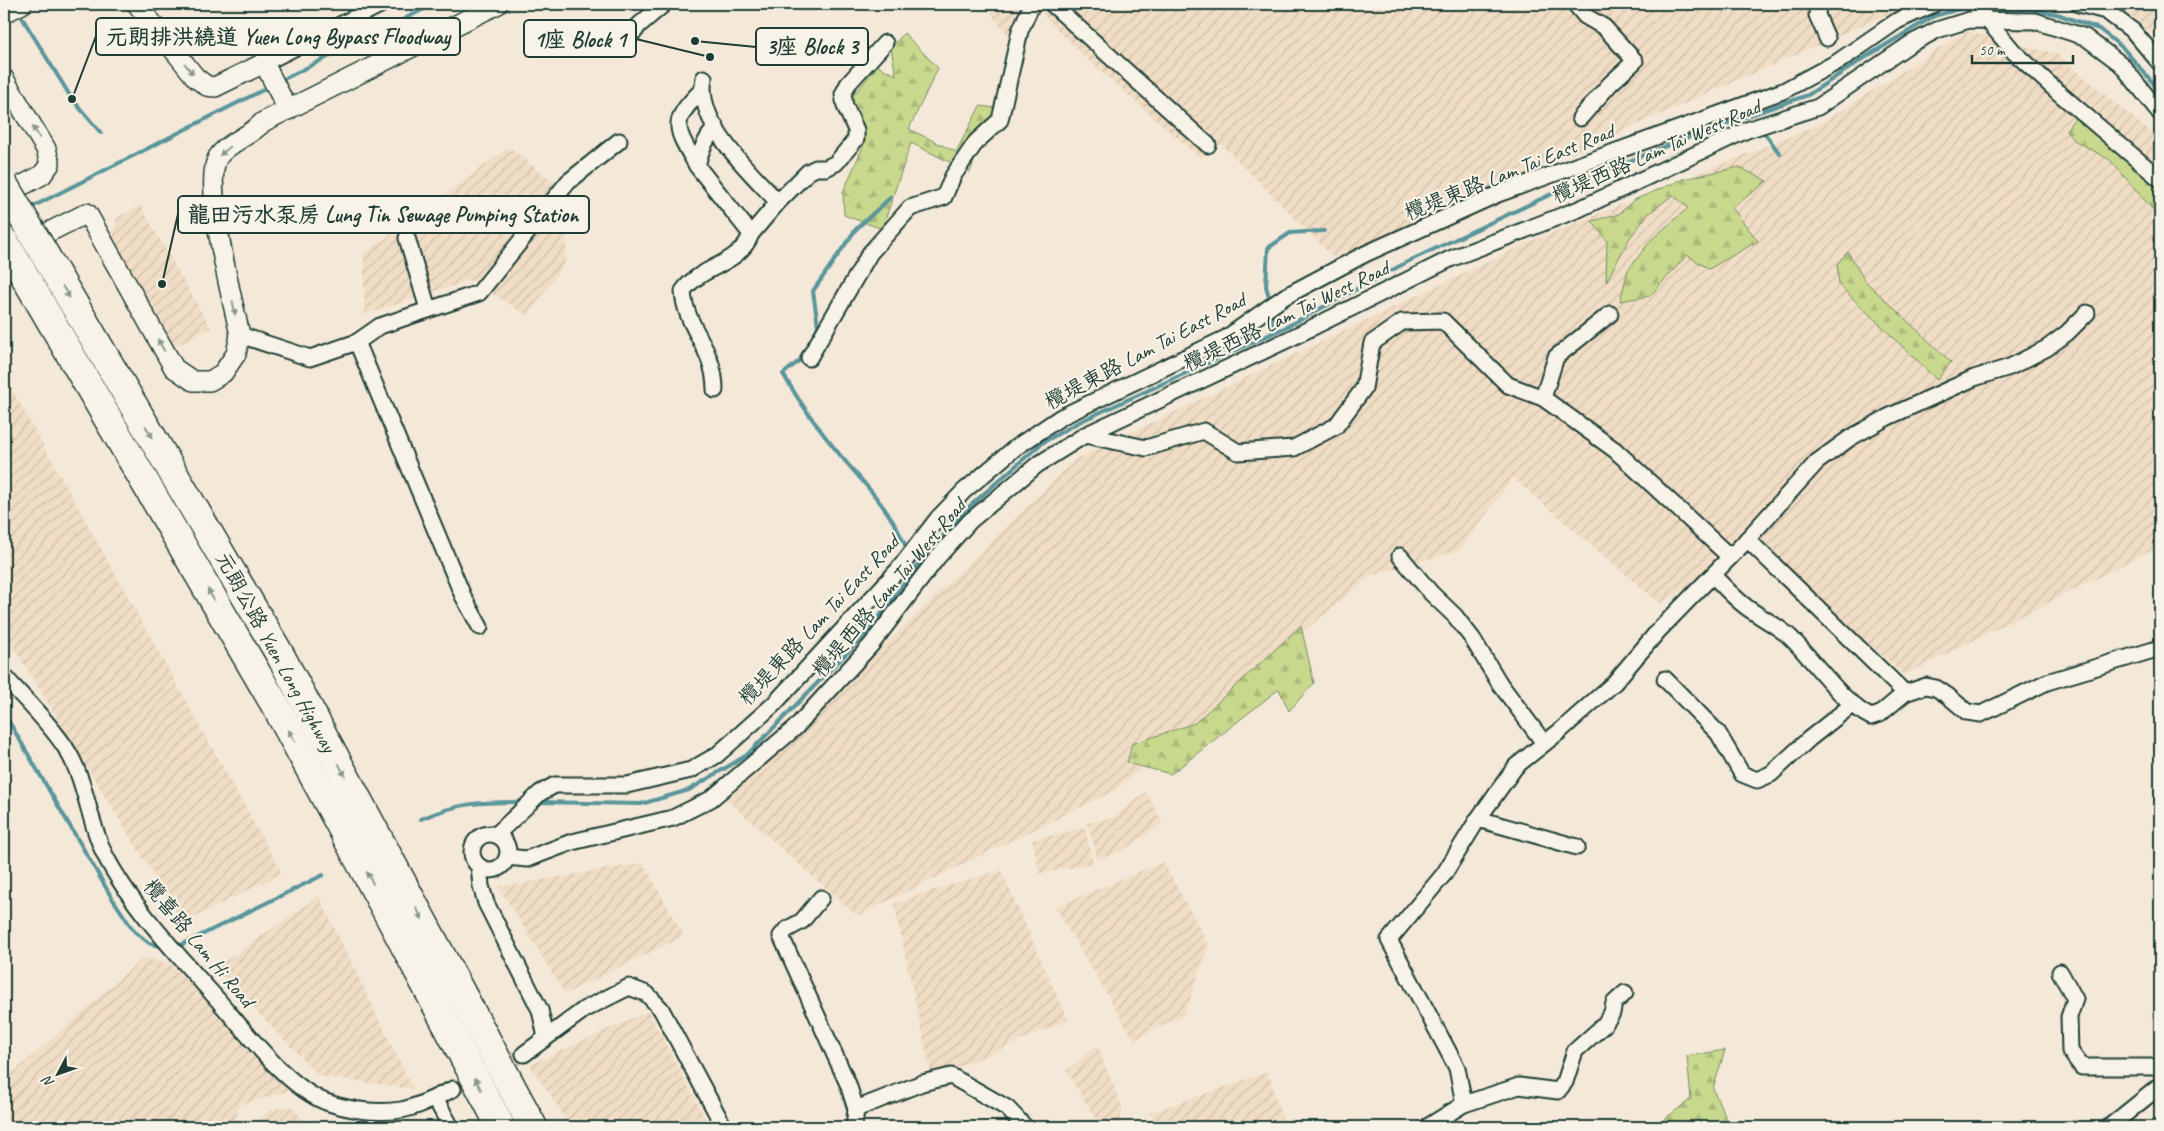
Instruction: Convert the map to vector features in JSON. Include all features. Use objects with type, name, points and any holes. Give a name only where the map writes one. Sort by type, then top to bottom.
[{"type":"highway","name":"元朗公路 Yuen Long Highway","points":[[4,185],[279,653],[533,1127]]},
{"type":"highway","name":"元朗公路 Yuen Long Highway","points":[[8,253],[282,719],[359,858],[501,1127]]},
{"type":"street","points":[[137,4],[196,78],[207,86],[215,87],[382,4]]},
{"type":"street","points":[[8,253],[87,213],[174,368],[192,381],[210,381],[223,373],[236,354],[240,335],[215,217],[214,169],[217,158],[223,151],[256,130],[263,122],[498,4]]},
{"type":"street","points":[[635,31],[638,26],[664,4]]},
{"type":"street","points":[[809,358],[870,253],[910,208],[944,197],[954,176],[976,142],[1000,120],[1020,32],[1032,4]]},
{"type":"street","points":[[1052,4],[1208,145]]},
{"type":"street","points":[[1575,4],[1585,16],[1604,27],[1635,61],[1610,84],[1580,118]]},
{"type":"street","points":[[1818,4],[1817,15],[1826,38]]},
{"type":"street","name":"欖堤東路 Lam Tai East Road","points":[[496,835],[515,819],[540,793],[555,785],[628,785],[691,770],[717,755],[774,704],[898,570],[938,518],[964,491],[1015,448],[1061,417],[1226,338],[1284,297],[1365,254],[1498,194],[1783,91],[1839,61],[1897,21],[1934,4]]},
{"type":"street","points":[[1974,4],[2014,52],[2160,179]]},
{"type":"street","points":[[2079,4],[2106,11],[2133,30],[2160,63]]},
{"type":"street","name":"欖堤西路 Lam Tai West Road","points":[[507,857],[527,859],[572,842],[673,818],[711,799],[795,728],[871,645],[937,558],[970,521],[1037,465],[1085,435],[1290,339],[1450,259],[1579,209],[1746,130],[1771,124],[1818,107],[1910,44],[1937,30],[1969,20],[2035,20],[2085,37],[2121,64],[2160,113]]},
{"type":"street","points":[[715,390],[712,362],[687,313],[683,292],[692,281],[741,251],[751,234],[778,202],[808,172],[816,168],[826,168],[836,163],[856,139],[856,130],[845,106],[843,94],[848,84],[885,43]]},
{"type":"street","points":[[264,63],[288,110]]},
{"type":"street","points":[[4,79],[46,149],[50,164],[42,175],[4,195]]},
{"type":"street","points":[[751,234],[697,166],[679,131],[679,118],[703,84],[716,127],[724,142],[778,202]]},
{"type":"street","points":[[697,166],[699,153],[716,127]]},
{"type":"street","points":[[240,335],[310,358],[357,342],[380,326],[479,293],[568,182],[619,141]]},
{"type":"street","points":[[407,238],[428,309]]},
{"type":"street","points":[[1464,1104],[1457,1068],[1389,940],[1444,874],[1478,818],[1516,766],[1614,683],[1659,630],[1730,558],[1817,462],[1850,438],[1888,417],[1974,378],[2010,367],[2047,348],[2067,333],[2087,313]]},
{"type":"street","points":[[1543,398],[1556,357],[1610,314]]},
{"type":"street","points":[[1085,435],[1146,448],[1204,432],[1238,452],[1294,448],[1336,426],[1364,388],[1372,343],[1402,322],[1443,321],[1508,385],[1543,398],[1615,450],[1730,558]]},
{"type":"street","points":[[357,342],[463,596],[480,627]]},
{"type":"street","points":[[1747,539],[1905,693]]},
{"type":"street","points":[[1400,556],[1472,638],[1500,684],[1544,743]]},
{"type":"street","points":[[1713,574],[1728,591],[1747,607],[1789,636],[1853,704],[1863,714],[1871,718],[1880,714],[1905,693],[1926,686],[1936,688],[1968,712],[1981,714],[2048,682],[2160,648]]},
{"type":"street","name":"欖喜路 Lam Hi Road","points":[[4,676],[66,748],[76,770],[105,856],[124,885],[155,927],[191,970],[263,1051],[304,1090],[326,1102],[359,1111],[401,1110],[453,1089]]},
{"type":"street","points":[[1665,679],[1698,711],[1718,734],[1742,774],[1757,780],[1771,774],[1809,739],[1853,704]]},
{"type":"street","points":[[1478,818],[1577,847]]},
{"type":"street","points":[[490,834],[496,835],[504,841],[508,852],[507,857],[501,866],[496,869],[484,869],[472,857],[472,846],[480,837],[490,834]]},
{"type":"street","points":[[479,866],[481,886],[486,903],[540,1010],[546,1037]]},
{"type":"street","points":[[822,898],[802,921],[786,930],[781,936],[848,1084],[856,1109],[854,1127]]},
{"type":"street","points":[[2060,972],[2075,999],[2069,1017],[2070,1051],[2082,1067],[2160,1067]]},
{"type":"street","points":[[524,1054],[585,1009],[630,987],[646,994],[661,1009],[724,1127]]},
{"type":"street","points":[[1426,1127],[1464,1104],[1518,1086],[1558,1091],[1565,1082],[1575,1051],[1580,1045],[1592,1038],[1604,1025],[1612,1013],[1614,1003],[1625,993]]},
{"type":"street","points":[[856,1109],[922,1082],[951,1076],[1008,1108],[1025,1127]]},
{"type":"street","points":[[2109,1127],[2160,1086]]},
{"type":"street","points":[[434,1098],[452,1127]]},
{"type":"shaded area","points":[[983,4],[1022,4],[1013,41]]},
{"type":"shaded area","points":[[1032,4],[1911,4],[1334,258],[1221,144],[1200,158],[1090,62]]},
{"type":"shaded area","points":[[2117,4],[2160,4],[2160,41]]},
{"type":"shaded area","points":[[1966,31],[2056,54],[2160,140],[2160,546],[1905,675],[1758,547],[1660,604],[1513,478],[1460,550],[1370,576],[1116,790],[857,916],[727,800],[1074,460],[1531,241],[1818,125]]},
{"type":"shaded area","points":[[509,147],[570,195],[565,263],[528,316],[470,280],[364,315],[364,254]]},
{"type":"shaded area","points":[[140,205],[211,328],[174,347],[112,239],[117,218]]},
{"type":"shaded area","points":[[4,375],[282,873],[183,923],[4,632]]},
{"type":"shaded area","points":[[1146,792],[1163,823],[1121,852],[1098,859],[1087,823],[1112,818]]},
{"type":"shaded area","points":[[1085,828],[1093,863],[1040,874],[1032,840]]},
{"type":"shaded area","points":[[1163,862],[1209,945],[1185,1014],[1134,1040],[1055,907]]},
{"type":"shaded area","points":[[643,863],[684,936],[565,994],[499,887]]},
{"type":"shaded area","points":[[1001,870],[1068,1020],[932,1079],[894,904],[917,895]]},
{"type":"shaded area","points":[[319,896],[413,1089],[319,1076],[215,968]]},
{"type":"shaded area","points":[[143,958],[170,963],[292,1090],[239,1105],[234,1127],[4,1127],[4,1081]]},
{"type":"shaded area","points":[[648,1011],[710,1127],[571,1127],[530,1065]]},
{"type":"shaded area","points":[[1097,1045],[1122,1107],[1121,1118],[1117,1127],[1101,1127],[1066,1071]]},
{"type":"shaded area","points":[[1268,1072],[1285,1127],[1158,1127],[1149,1113]]},
{"type":"shaded area","points":[[291,1106],[310,1127],[251,1127],[270,1110]]},
{"type":"green space","points":[[904,33],[938,68],[909,129],[956,152],[980,106],[995,108],[970,172],[911,143],[882,229],[844,215],[843,192],[865,142],[850,100],[877,66],[896,75],[891,48]]},
{"type":"green space","points":[[2075,118],[2109,136],[2160,191],[2160,218],[2110,160],[2072,139],[2066,130]]},
{"type":"green space","points":[[1739,167],[1767,181],[1732,208],[1758,241],[1709,269],[1687,255],[1650,296],[1620,301],[1628,270],[1651,240],[1688,208],[1673,195],[1648,214],[1629,239],[1606,282],[1607,241],[1592,221],[1619,214],[1634,200],[1683,179]]},
{"type":"green space","points":[[1848,252],[1865,281],[1951,362],[1937,380],[1839,285],[1837,264]]},
{"type":"green space","points":[[1301,626],[1314,683],[1289,711],[1279,689],[1171,774],[1127,763],[1132,744],[1195,723]]},
{"type":"green space","points":[[1725,1050],[1713,1089],[1730,1127],[1654,1127],[1691,1099],[1687,1056]]},
{"type":"waterway","points":[[280,81],[434,4]]},
{"type":"waterway","points":[[537,802],[641,804],[689,790],[747,755],[871,628],[915,568],[963,512],[1042,443],[1077,423],[1286,327],[1411,260],[1575,183],[1691,136],[1808,95],[1934,16],[1959,9],[1973,8]]},
{"type":"waterway","points":[[1982,8],[2029,9],[2057,14],[2099,29],[2123,48],[2160,91]]},
{"type":"waterway","points":[[18,11],[72,99],[101,133]]},
{"type":"waterway","points":[[28,209],[269,87]]},
{"type":"waterway","points":[[1762,130],[1780,154]]},
{"type":"waterway","points":[[813,337],[818,326],[813,291],[856,229],[891,197]]},
{"type":"waterway","points":[[4,222],[11,218]]},
{"type":"waterway","points":[[1270,301],[1266,286],[1268,248],[1290,233],[1324,231]]},
{"type":"waterway","points":[[1271,311],[1273,332]]},
{"type":"waterway","points":[[804,357],[783,374],[825,436],[887,512],[902,537],[908,552]]},
{"type":"waterway","points":[[4,713],[112,898],[134,931],[149,943],[165,948]]},
{"type":"waterway","points":[[421,819],[459,806],[495,802],[523,802]]},
{"type":"waterway","points":[[177,947],[323,875]]},
{"type":"tunnel","points":[[453,1089],[524,1054]]},
{"type":"place","name":"3座 Block 3","points":[[695,41]]},
{"type":"place","name":"1座 Block 1","points":[[710,57]]},
{"type":"place","name":"元朗排洪繞道 Yuen Long Bypass Floodway","points":[[72,99]]},
{"type":"place","name":"龍田污水泵房 Lung Tin Sewage Pumping Station","points":[[162,284]]}]
